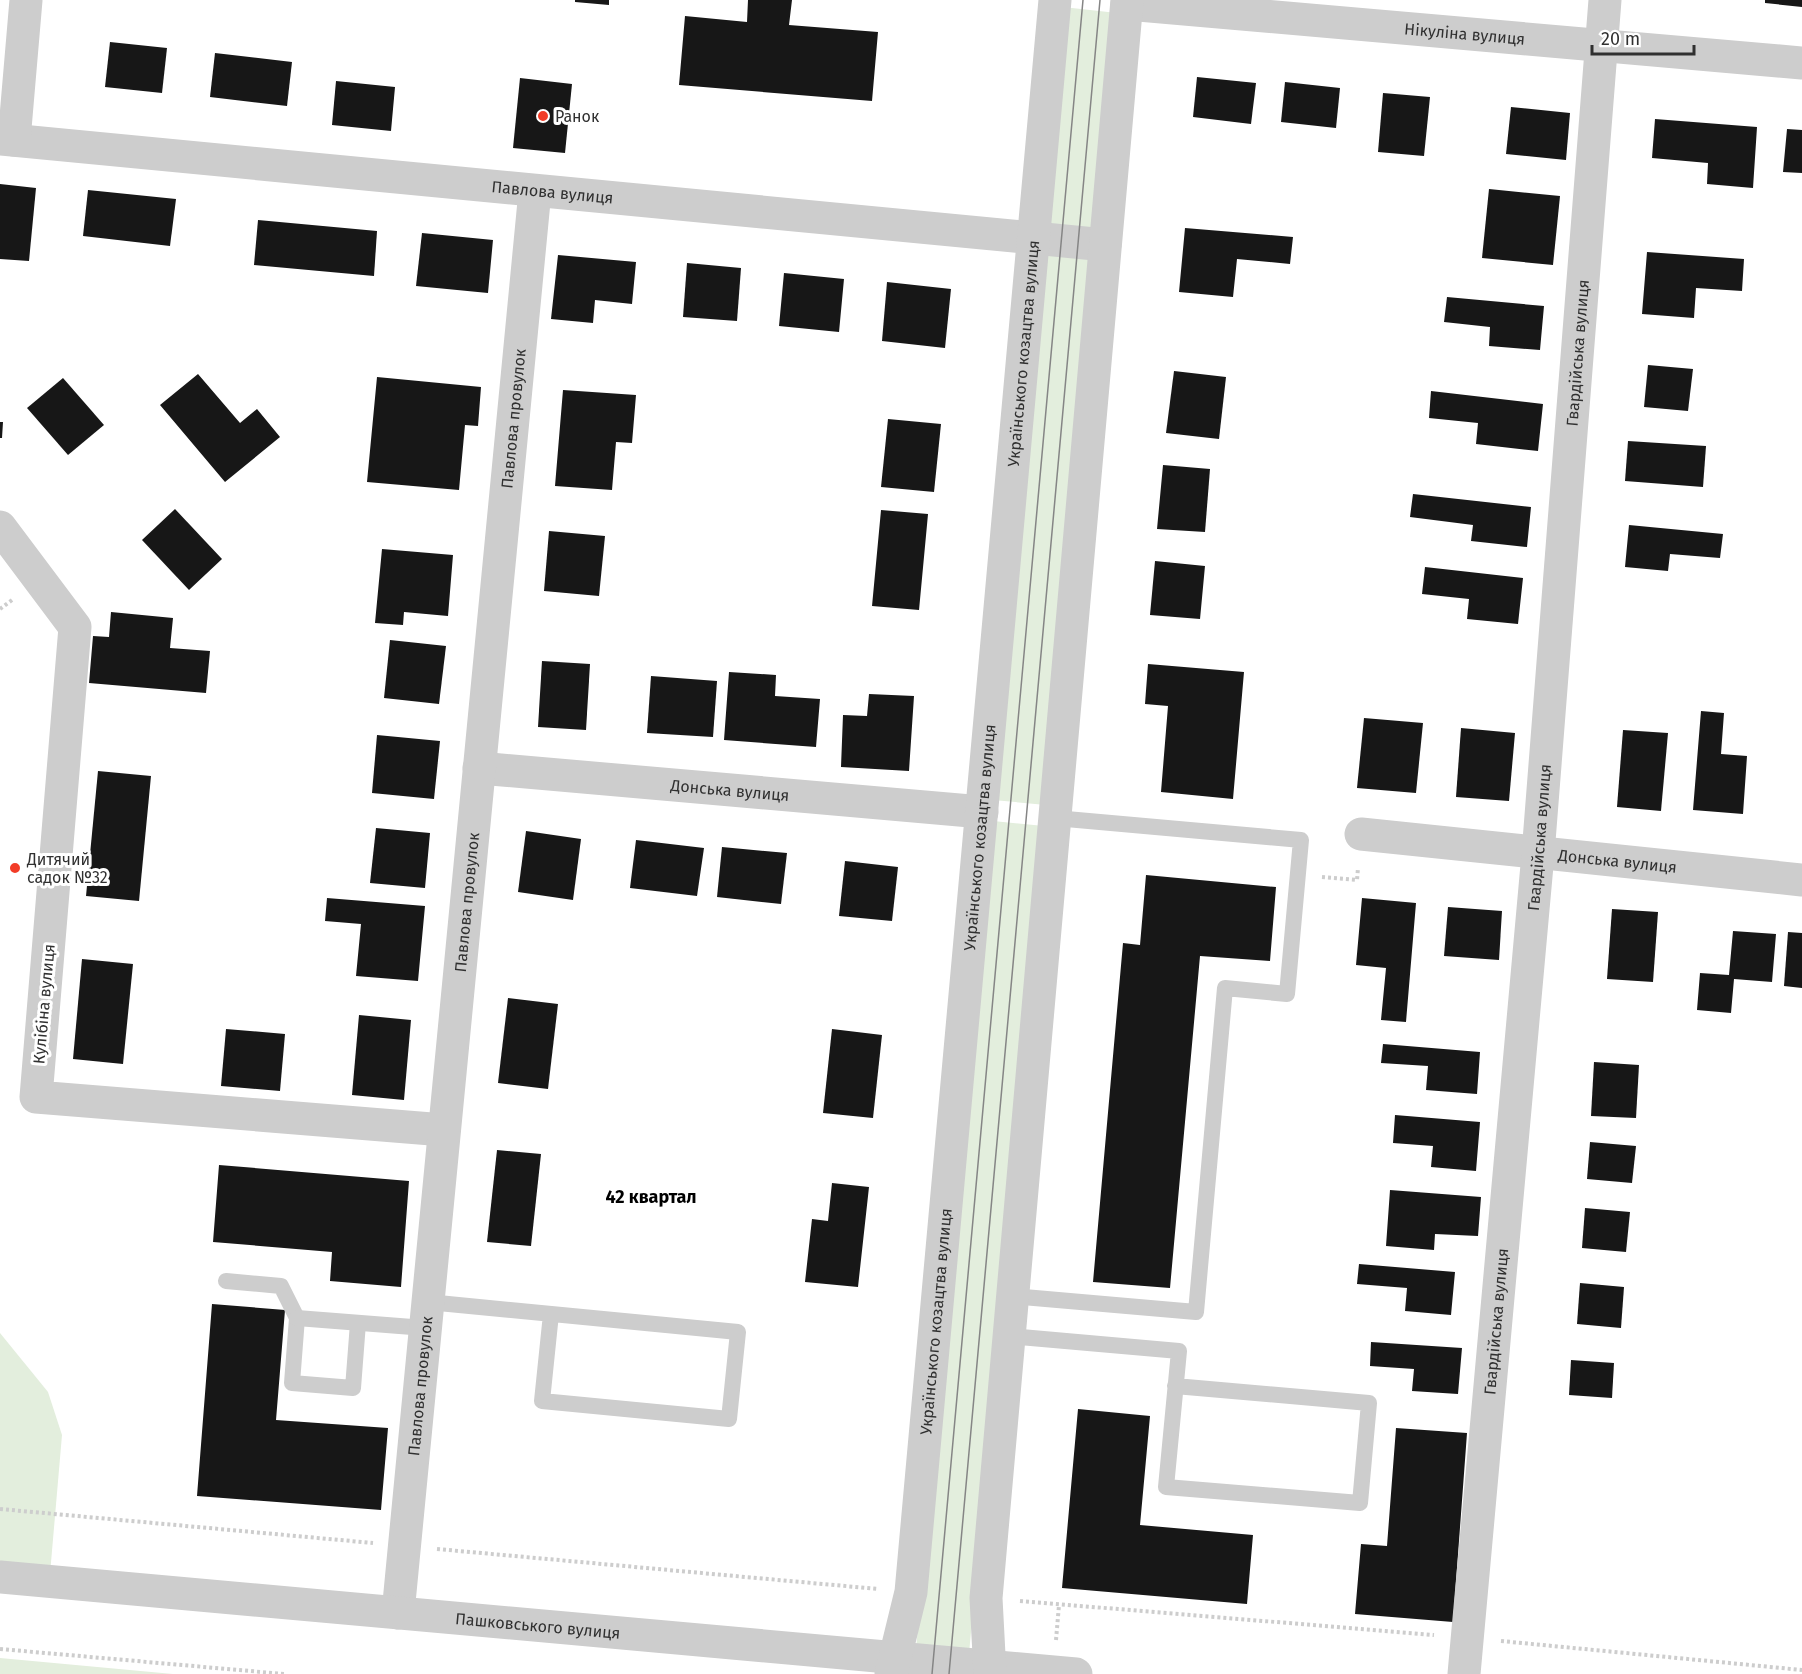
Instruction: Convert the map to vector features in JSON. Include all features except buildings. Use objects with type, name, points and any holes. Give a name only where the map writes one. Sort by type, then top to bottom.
[{"type":"street","points":[[7,140],[26,0]]},
{"type":"street","name":"Українського козацтва вулиця","points":[[893,1666],[911,1592],[1055,0]]},
{"type":"street","name":"Гвардійська вулиця","points":[[1464,1674],[1538,854],[1605,0]]},
{"type":"street","points":[[989,1670],[986,1599],[1127,2]]},
{"type":"street","name":"Нікуліна вулиця","points":[[1127,2],[1802,63]]},
{"type":"street","name":"Павлова вулиця","points":[[7,140],[1105,245]]},
{"type":"street","name":"Павлова провулок","points":[[398,1613],[535,190]]},
{"type":"street","name":"Кулібіна вулиця","points":[[0,527],[75,627],[36,1097],[444,1130]]},
{"type":"street","name":"Донська вулиця","points":[[479,768],[982,812]]},
{"type":"street","name":"Донська вулиця","points":[[1360,834],[1802,880]]},
{"type":"street","name":"Пашковського вулиця","points":[[0,1576],[398,1613],[893,1666],[1076,1674]]},
{"type":"lane","points":[[1012,1296],[1196,1312],[1225,988],[1287,994],[1300,840],[1054,818]]},
{"type":"lane","points":[[226,1281],[281,1286],[297,1318],[292,1383],[353,1388],[358,1323]]},
{"type":"lane","points":[[297,1318],[358,1323],[426,1315],[551,1314],[738,1332],[729,1419],[542,1401],[551,1314]]},
{"type":"lane","points":[[1009,1336],[1179,1351],[1175,1386],[1166,1486],[1360,1503],[1369,1403],[1175,1386]]},
{"type":"path","points":[[1297,874],[1357,880]]},
{"type":"path","points":[[0,1649],[284,1674]]},
{"type":"green space","points":[[1063,7],[1117,13],[1096,236],[1043,232]]},
{"type":"green space","points":[[1042,250],[1095,254],[1046,805],[993,800]]},
{"type":"green space","points":[[993,821],[1044,826],[969,1654],[916,1649]]},
{"type":"green space","points":[[0,1333],[48,1392],[62,1435],[50,1574],[0,1569]]},
{"type":"green space","points":[[0,1658],[173,1674],[0,1674]]},
{"type":"tram line","points":[[932,1674],[1083,0]]},
{"type":"tram line","points":[[949,1674],[1100,0]]},
{"type":"place","name":"Ранок","points":[[543,116]]},
{"type":"place","name":"Дитячий садок №32","points":[[15,868]]},
{"type":"district","name":"42 квартал","points":[[651,1197]]}]
